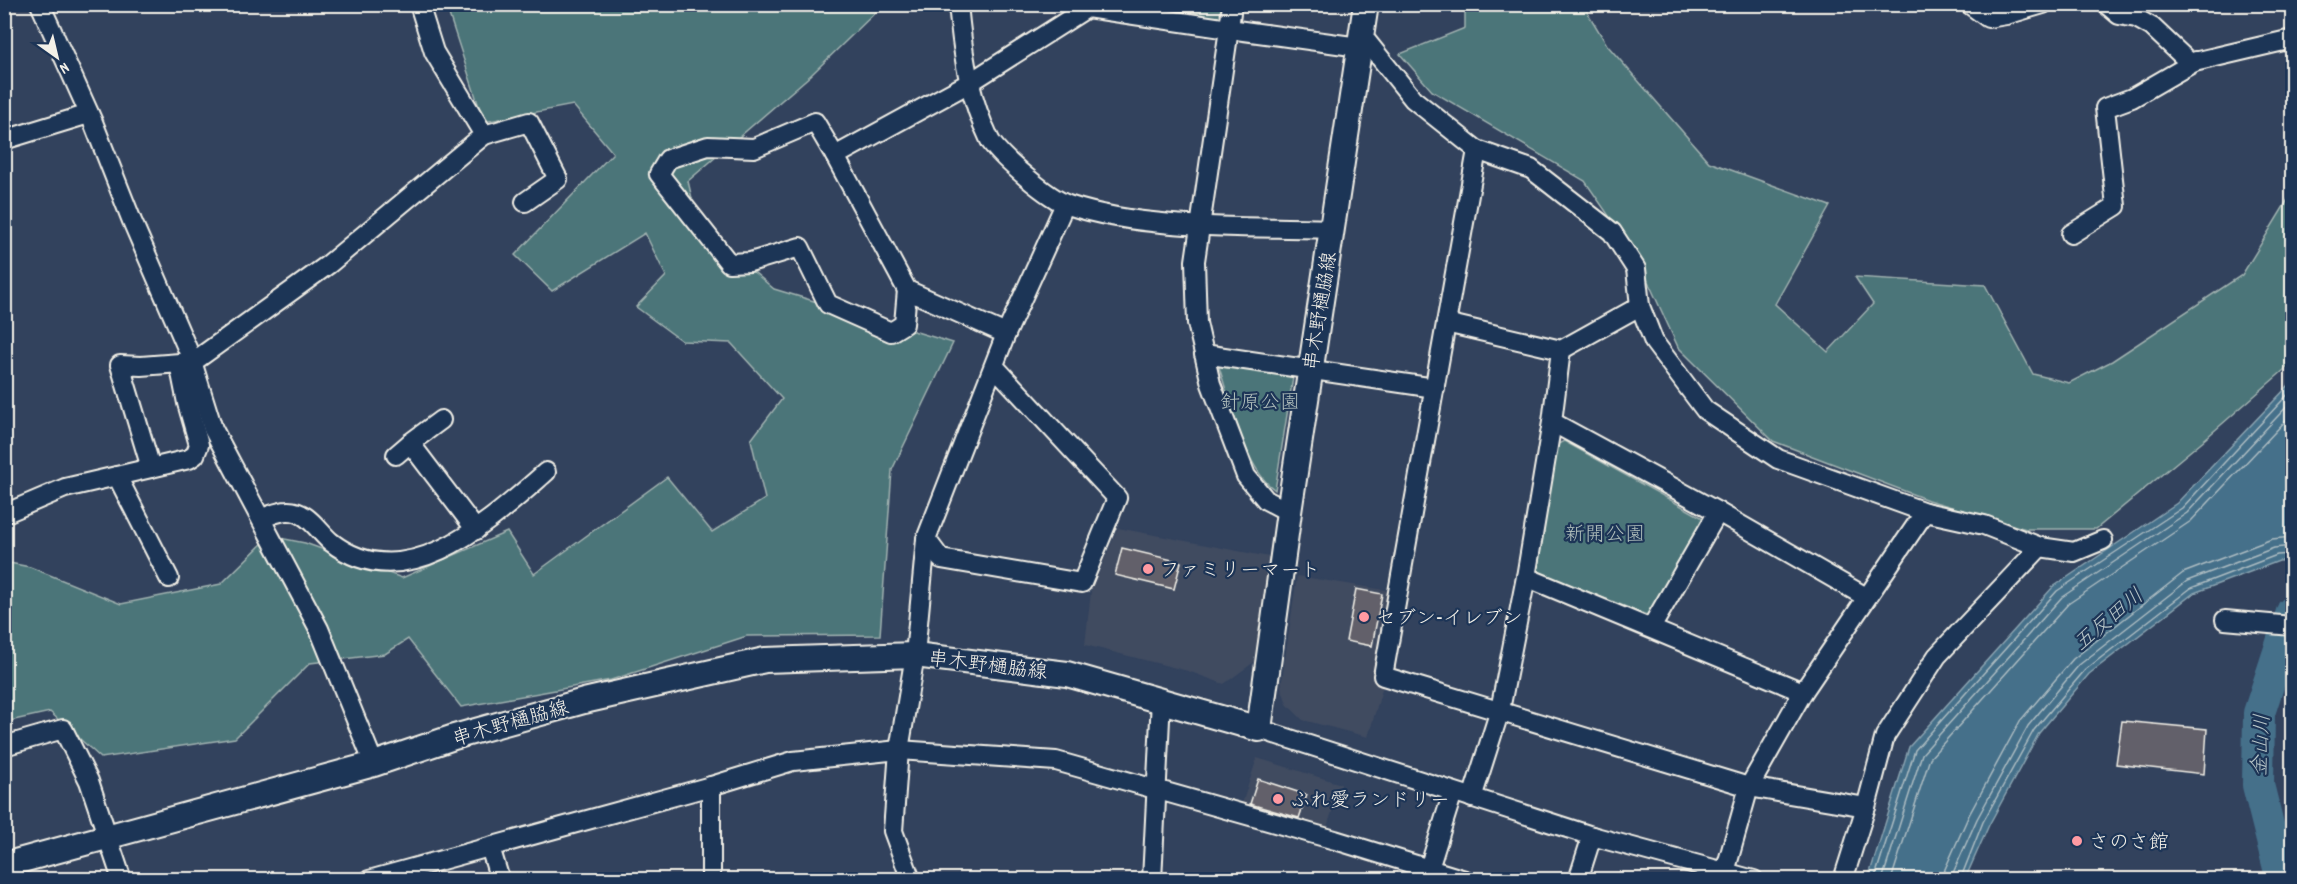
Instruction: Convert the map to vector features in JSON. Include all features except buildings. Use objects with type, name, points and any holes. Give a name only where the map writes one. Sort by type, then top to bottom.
[{"type":"main road","name":"串木野樋脇線","points":[[4,865],[374,764],[454,737],[584,701],[765,660],[915,655],[1067,674],[1161,699],[1259,729],[1289,512],[1366,4]]},
{"type":"street","points":[[40,4],[89,114],[213,429],[319,629],[374,764]]},
{"type":"street","points":[[419,4],[434,52],[484,135]]},
{"type":"street","points":[[958,4],[964,61],[969,83],[975,106],[991,141],[1022,174],[1065,204],[1126,219],[1201,225],[1332,229]]},
{"type":"street","points":[[1232,4],[1195,261],[1197,323],[1211,384],[1246,476],[1266,500],[1289,512]]},
{"type":"street","points":[[1969,4],[1988,18],[2043,4]]},
{"type":"street","points":[[2106,4],[2118,15],[2136,18],[2151,27],[2190,63],[2292,39]]},
{"type":"street","points":[[835,156],[969,83],[1087,6],[1229,29],[1360,41],[1413,99],[1477,150],[1531,169],[1612,232],[1636,269],[1640,306],[1654,342],[1706,411],[1778,459],[1925,512],[1984,525],[2040,547],[2074,552],[2103,540]]},
{"type":"street","points":[[2071,234],[2116,206],[2105,108],[2132,98],[2196,61]]},
{"type":"street","points":[[4,140],[89,114]]},
{"type":"street","points":[[150,468],[120,365],[141,366],[186,362],[329,264],[484,135],[529,122],[558,178],[525,202]]},
{"type":"street","points":[[815,122],[835,156],[907,290],[904,324],[891,333],[828,304],[800,247],[750,262],[729,262],[659,174],[668,159],[708,146],[754,148],[815,122]]},
{"type":"street","points":[[1477,150],[1383,676],[1749,787],[1866,807]]},
{"type":"street","points":[[911,879],[893,831],[899,750],[915,655],[927,539],[1006,334],[1065,204]]},
{"type":"street","points":[[907,290],[1006,334]]},
{"type":"street","points":[[1446,322],[1561,350],[1640,306]]},
{"type":"street","points":[[1472,798],[1500,710],[1526,577],[1552,422],[1561,350]]},
{"type":"street","points":[[1204,354],[1435,388]]},
{"type":"street","points":[[4,514],[64,488],[189,459],[195,455],[199,445],[187,403],[186,362]]},
{"type":"street","points":[[927,539],[941,559],[1082,583],[1117,498],[994,366]]},
{"type":"street","points":[[441,420],[403,449],[476,530]]},
{"type":"street","points":[[1552,422],[1718,512],[1866,597]]},
{"type":"street","points":[[261,518],[288,510],[309,518],[331,542],[356,556],[382,563],[410,561],[476,530],[546,472]]},
{"type":"street","points":[[117,476],[169,578]]},
{"type":"street","points":[[1650,628],[1718,512]]},
{"type":"street","points":[[1725,872],[1749,787],[1803,692],[1925,512]]},
{"type":"street","points":[[1843,879],[1885,736],[1937,656],[2040,547]]},
{"type":"street","points":[[1526,577],[1803,692]]},
{"type":"street","points":[[2225,620],[2292,626]]},
{"type":"street","points":[[1152,879],[1161,699]]},
{"type":"street","points":[[4,746],[63,729],[89,781],[122,879]]},
{"type":"street","points":[[1259,729],[1592,836],[1754,879]]},
{"type":"street","points":[[369,879],[711,786],[793,761],[899,750],[1056,761],[1335,840],[1427,874],[1465,879]]},
{"type":"street","points":[[711,786],[711,879]]},
{"type":"street","points":[[1427,874],[1453,792]]},
{"type":"street","points":[[1578,879],[1592,836]]},
{"type":"street","points":[[490,847],[500,879]]},
{"type":"shaded area","points":[[1118,528],[1269,557],[1254,662],[1224,684],[1188,671],[1085,645],[1091,591]]},
{"type":"shaded area","points":[[1297,576],[1391,591],[1373,682],[1383,686],[1368,737],[1303,720],[1287,704],[1281,687]]},
{"type":"shaded area","points":[[1257,758],[1341,784],[1326,830],[1242,804]]},
{"type":"green space","points":[[446,5],[883,5],[811,75],[688,181],[698,225],[774,289],[953,343],[892,470],[880,635],[747,636],[611,680],[461,707],[408,639],[385,654],[310,663],[235,738],[101,758],[50,712],[5,722],[4,562],[30,567],[121,604],[221,584],[270,536],[305,543],[402,578],[507,532],[534,574],[667,477],[712,532],[765,499],[751,440],[782,399],[731,343],[682,341],[636,307],[666,276],[645,233],[552,291],[515,255],[613,153],[573,105],[484,122]]},
{"type":"green space","points":[[1160,5],[1231,5],[1220,21]]},
{"type":"green space","points":[[1465,5],[1583,5],[1607,45],[1709,162],[1830,206],[1775,304],[1828,352],[1873,304],[1855,277],[1985,285],[2033,374],[2069,383],[2112,361],[2242,275],[2292,193],[2292,363],[2096,529],[2026,529],[1928,500],[1773,441],[1678,347],[1636,255],[1585,181],[1432,91],[1400,54],[1465,28]]},
{"type":"green space","name":"針原公園","points":[[1218,364],[1293,377],[1275,490],[1264,480],[1247,450]]},
{"type":"green space","name":"新開公園","points":[[1564,441],[1703,518],[1649,616],[1540,573],[1536,566],[1558,444]]},
{"type":"water","name":"五反田川","points":[[2292,382],[2292,560],[2279,561],[2194,593],[2089,674],[2039,733],[1989,825],[1965,879],[1868,879],[1909,747],[2053,587],[2177,503]]},
{"type":"waterway","name":"金山川","points":[[2282,880],[2258,785],[2259,713],[2292,612]]},
{"type":"place","name":"ファミリーマート","points":[[1148,569]]},
{"type":"place","name":"セブン-イレブン","points":[[1364,617]]},
{"type":"place","name":"ふれ愛ランドリー","points":[[1278,799]]},
{"type":"place","name":"さのさ館","points":[[2077,841]]}]
